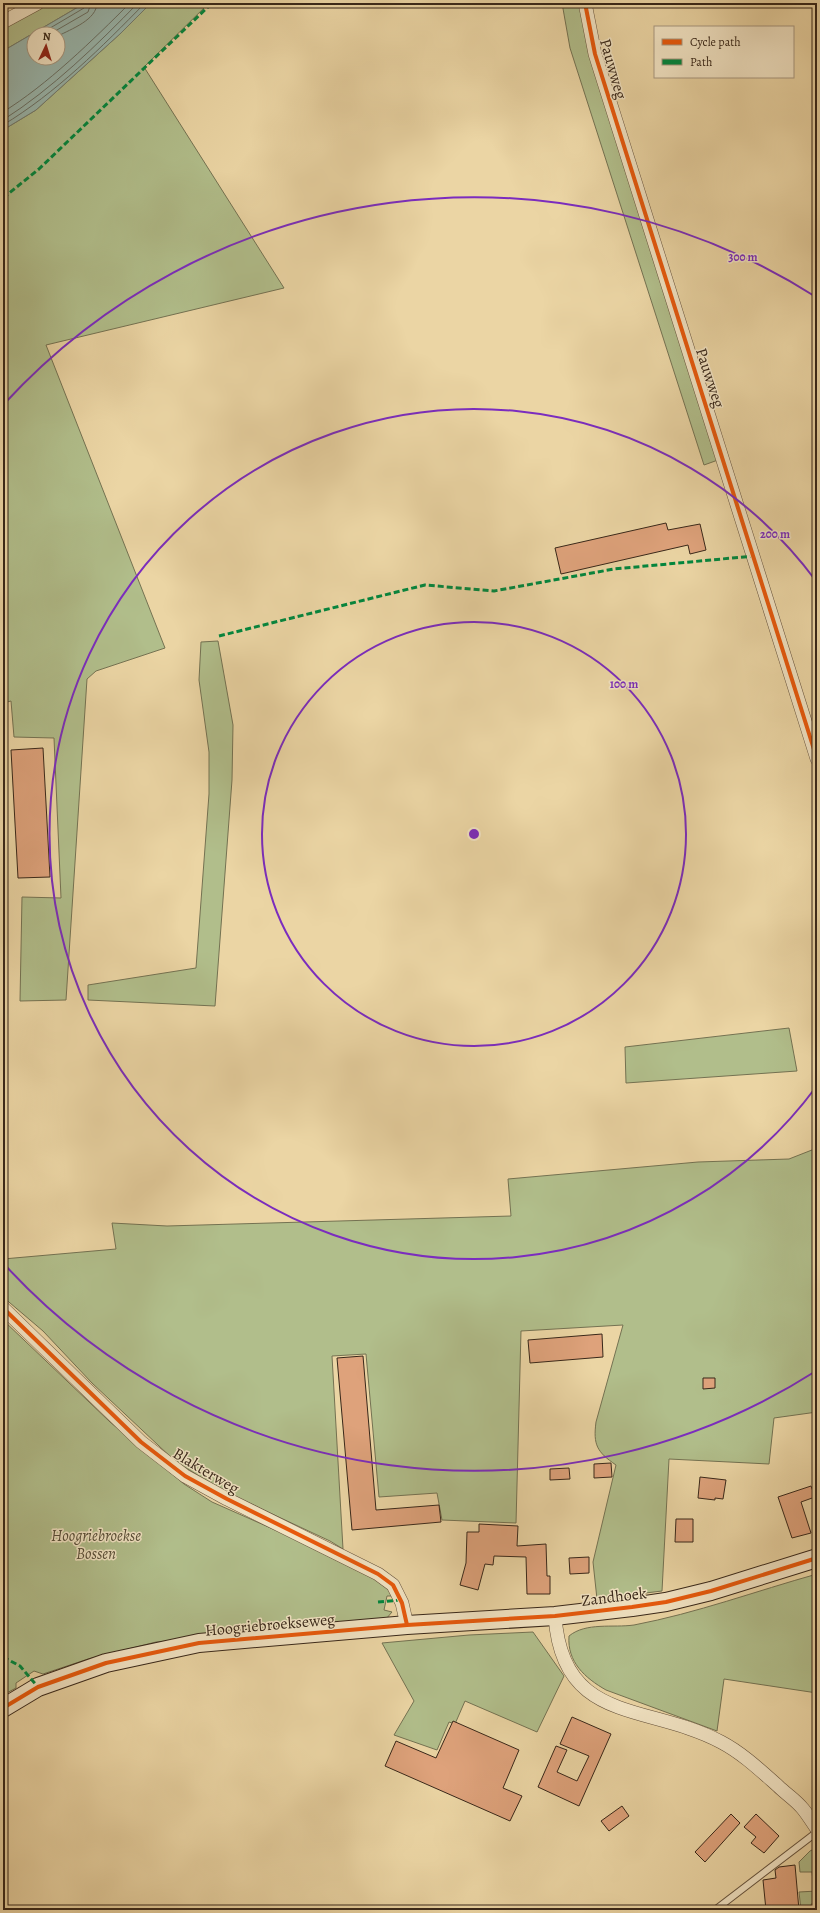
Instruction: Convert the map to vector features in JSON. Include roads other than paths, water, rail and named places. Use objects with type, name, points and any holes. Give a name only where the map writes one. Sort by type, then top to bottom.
[{"type":"street","points":[[3,22],[38,3]]},
{"type":"street","name":"Pauwweg","points":[[585,3],[595,54],[817,759]]},
{"type":"street","name":"Blakterweg","points":[[3,1308],[141,1442],[185,1476],[227,1499],[378,1574],[393,1585],[402,1603],[407,1625]]},
{"type":"street","name":"Zandhoek","points":[[407,1625],[555,1616],[666,1602],[711,1591],[817,1558]]},
{"type":"street","points":[[555,1616],[557,1638],[563,1660],[579,1682],[600,1700],[703,1734],[721,1742],[743,1755],[803,1808],[817,1829]]},
{"type":"street","name":"Hoogriebroekseweg","points":[[3,1708],[38,1687],[106,1664],[199,1643],[407,1625]]},
{"type":"lane","points":[[714,1910],[817,1832]]},
{"type":"water","points":[[85,3],[151,3],[121,33],[36,110],[3,130],[3,51],[26,38],[26,66],[66,66],[66,26],[46,26]]},
{"type":"park label","name":"Hoogriebroekse Bossen","points":[[96,1545]]}]
